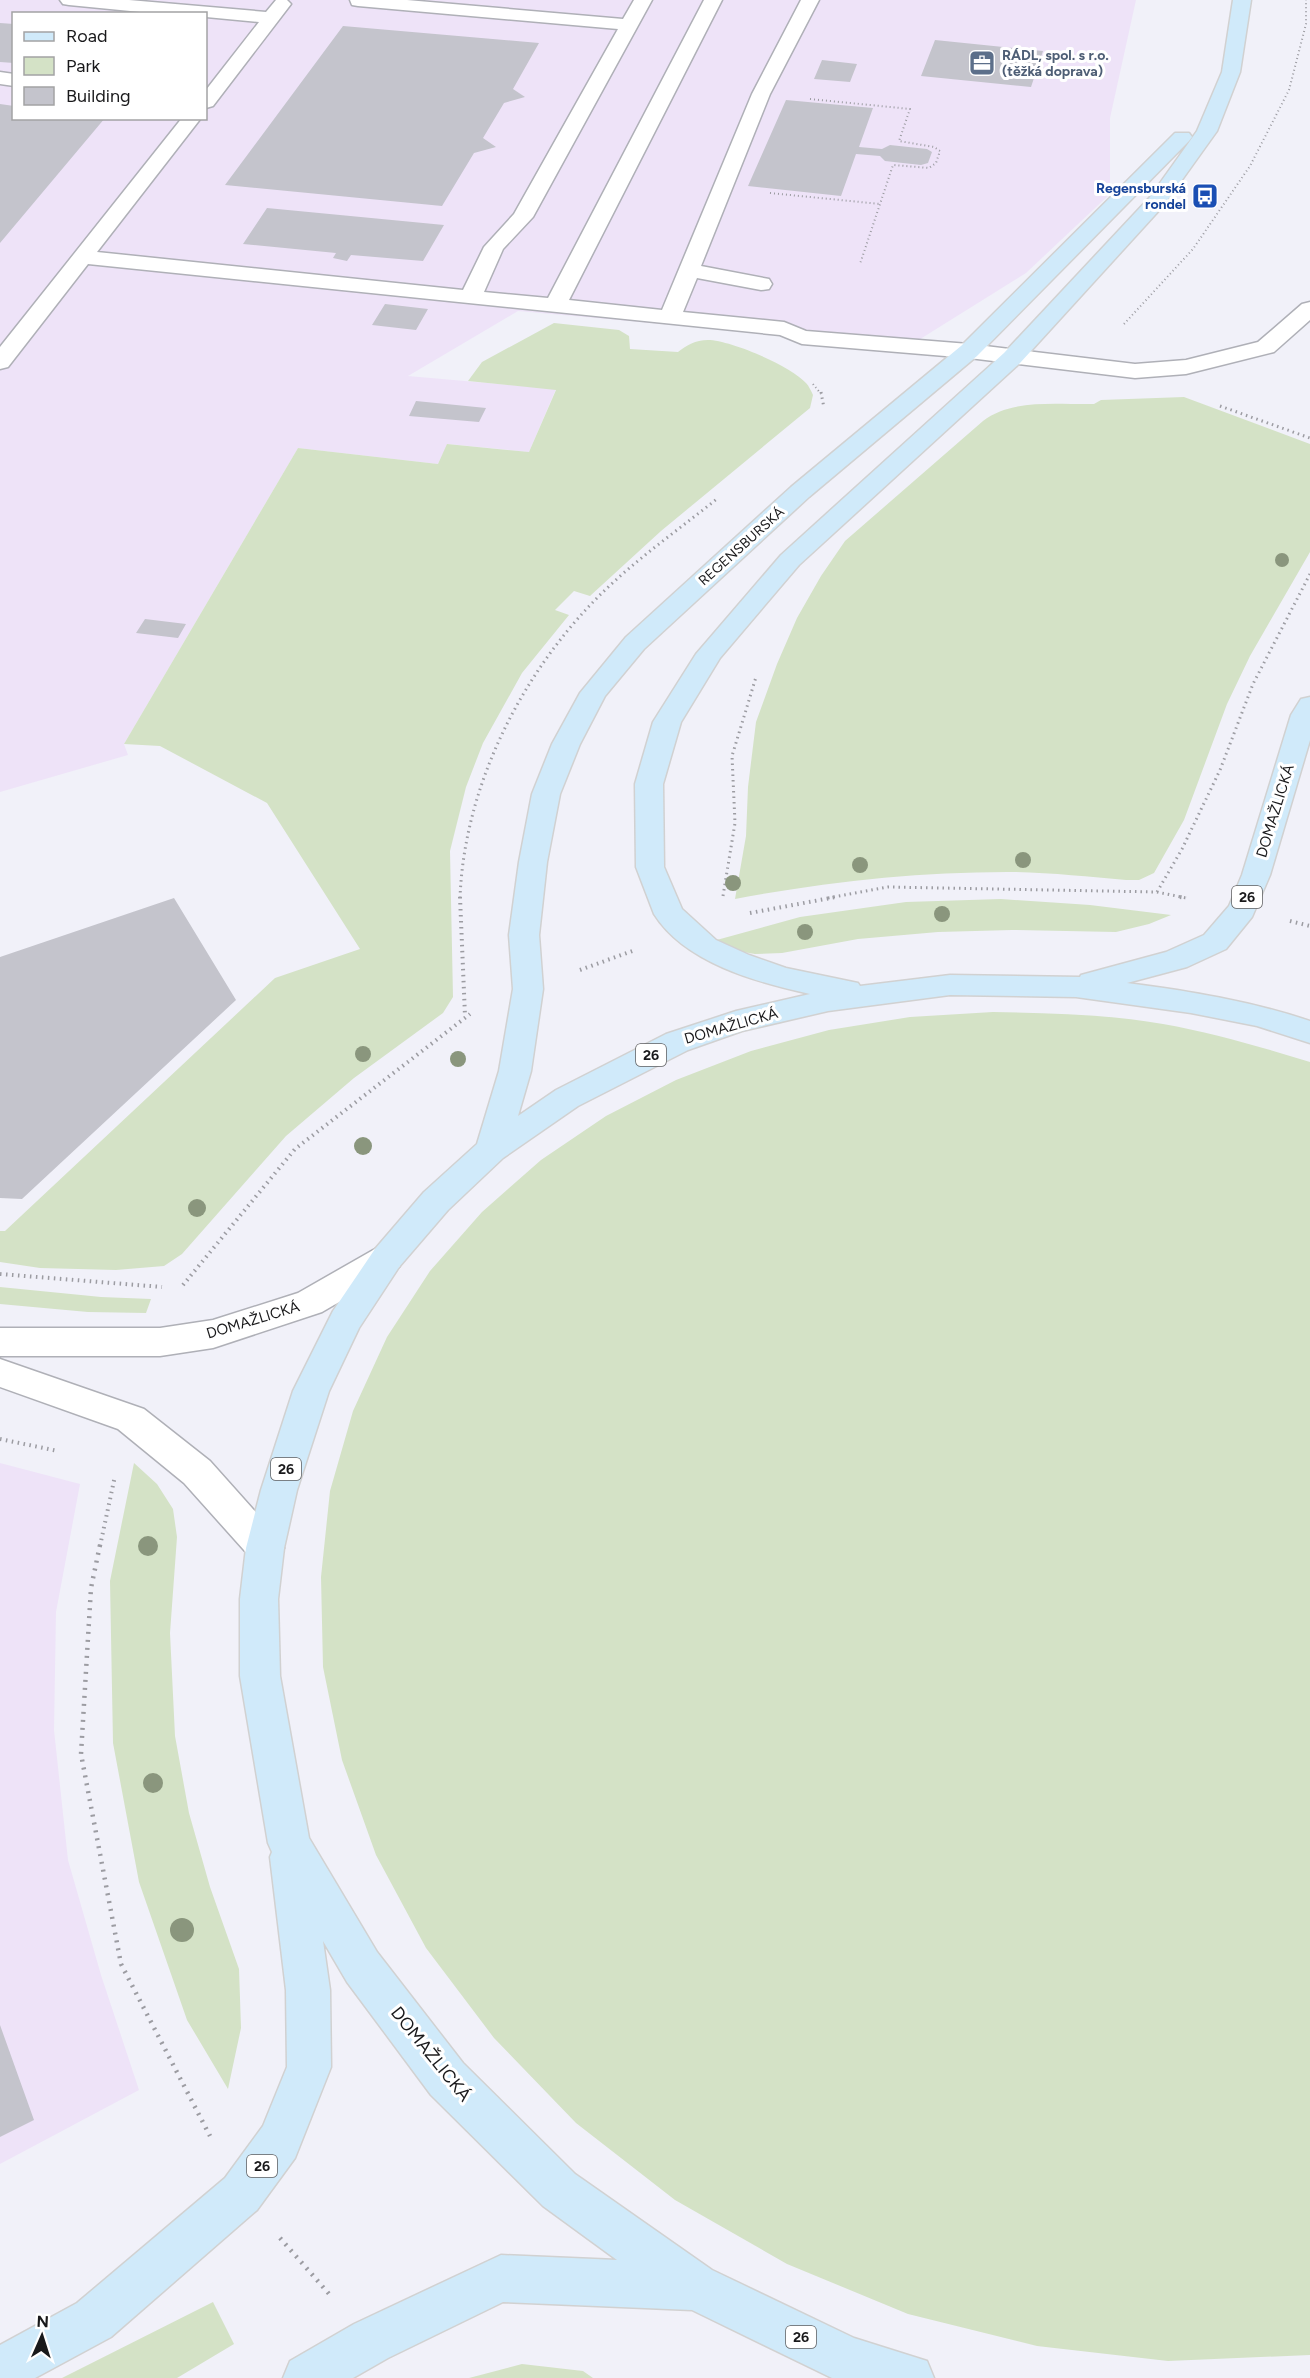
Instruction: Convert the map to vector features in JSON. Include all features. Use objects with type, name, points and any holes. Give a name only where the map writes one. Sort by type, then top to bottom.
[{"type":"main road","name":"REGENSBURSKÁ","points":[[900,991],[835,989],[780,977],[705,947],[669,914],[650,867],[649,784],[667,722],[709,654],[790,560],[1012,358],[1157,201],[1207,131],[1231,72],[1242,0]]},
{"type":"main road","name":"REGENSBURSKÁ","points":[[492,1150],[515,1071],[528,989],[524,934],[533,862],[546,794],[566,744],[593,693],[635,643],[800,492],[969,351],[1173,148],[1231,72]]},
{"type":"main road","name":"DOMAŽLICKÁ","points":[[1076,987],[1176,960],[1215,942],[1242,910],[1256,875],[1304,715],[1310,705]]},
{"type":"main road","name":"DOMAŽLICKÁ","points":[[910,2378],[849,2361],[695,2287],[559,2190],[447,2079],[362,1967],[289,1843],[260,1676],[259,1599],[265,1548],[279,1490],[311,1391],[345,1321],[387,1258],[436,1201],[492,1150],[567,1098],[677,1042],[736,1022],[828,1000],[950,985],[1076,987],[1191,1002],[1262,1016],[1310,1032]]},
{"type":"main road","name":"26","points":[[0,2371],[94,2320],[241,2194],[279,2142],[309,2067],[308,1990],[289,1843]]},
{"type":"main road","name":"26","points":[[307,2378],[371,2341],[501,2278],[695,2287]]},
{"type":"street","points":[[69,0],[204,12]]},
{"type":"street","points":[[207,99],[286,0]]},
{"type":"street","points":[[471,296],[494,247],[523,217],[643,0]]},
{"type":"street","points":[[556,304],[713,0]]},
{"type":"street","points":[[670,316],[761,94],[810,0]]},
{"type":"street","points":[[358,1],[629,25]]},
{"type":"street","points":[[207,12],[272,18]]},
{"type":"street","points":[[0,362],[190,120]]},
{"type":"street","points":[[83,257],[670,316],[784,329],[802,337],[969,351],[1012,358],[1135,371],[1186,367],[1266,347],[1310,309]]},
{"type":"street","points":[[689,270],[761,284]]},
{"type":"street","name":"DOMAŽLICKÁ","points":[[0,1342],[160,1342],[213,1334],[310,1303],[387,1258]]},
{"type":"street","points":[[0,1373],[132,1419],[197,1472],[265,1548]]},
{"type":"path","points":[[761,94],[910,109],[899,141],[934,147],[940,151],[936,163],[929,168],[893,165],[860,264]]},
{"type":"path","points":[[723,188],[880,204]]},
{"type":"path","points":[[1157,892],[1182,849],[1216,780],[1253,684],[1310,574]]},
{"type":"path","points":[[0,1274],[181,1288],[160,1342]]},
{"type":"path","points":[[132,1419],[117,1463],[91,1588],[81,1754],[121,1964],[241,2194],[371,2341]]},
{"type":"shaded area","points":[[0,0],[1136,0],[1110,118],[1110,194],[1026,273],[909,346],[518,311],[408,376],[556,389],[529,452],[448,444],[438,464],[298,448],[124,744],[128,755],[0,792]]},
{"type":"shaded area","points":[[0,1463],[80,1484],[56,1612],[54,1730],[68,1860],[101,1975],[139,2090],[0,2164]]},
{"type":"green space","points":[[554,323],[619,330],[629,336],[630,349],[678,352],[699,341],[708,340],[730,344],[774,362],[798,376],[807,384],[813,395],[810,408],[661,531],[590,596],[574,591],[555,610],[569,615],[522,673],[483,743],[466,787],[450,851],[453,997],[443,1013],[354,1078],[286,1136],[182,1254],[164,1266],[116,1270],[40,1268],[0,1262],[0,1231],[5,1231],[275,978],[360,949],[267,803],[160,746],[124,744],[298,448],[438,464],[447,444],[529,452],[556,390],[468,381],[482,362]]},
{"type":"green space","points":[[1184,397],[1310,444],[1310,552],[1250,656],[1227,704],[1184,820],[1154,873],[1139,880],[1022,872],[905,876],[837,883],[735,899],[746,836],[748,787],[756,722],[797,618],[821,576],[845,541],[983,421],[995,414],[1036,404],[1094,404],[1101,400]]},
{"type":"green space","points":[[1001,899],[1090,905],[1171,915],[1149,924],[1116,932],[1012,930],[938,932],[858,939],[782,953],[755,954],[726,949],[713,941],[800,917],[906,902]]},
{"type":"green space","points":[[993,1012],[1078,1015],[1142,1021],[1219,1036],[1310,1062],[1310,2355],[1168,2361],[1037,2346],[908,2314],[787,2264],[675,2200],[576,2123],[494,2038],[426,1948],[376,1855],[342,1760],[323,1667],[321,1577],[330,1491],[353,1411],[387,1337],[430,1271],[482,1212],[541,1160],[606,1116],[676,1080],[751,1051],[829,1030],[910,1017]]},
{"type":"green space","points":[[0,1287],[101,1297],[151,1299],[146,1313],[88,1312],[0,1304]]},
{"type":"green space","points":[[134,1463],[157,1484],[173,1509],[177,1537],[170,1633],[175,1736],[189,1813],[210,1887],[239,1969],[241,2028],[228,2089],[187,2020],[139,1882],[113,1743],[110,1581]]},
{"type":"green space","points":[[213,2302],[234,2344],[177,2378],[62,2378]]},
{"type":"green space","points":[[522,2364],[583,2371],[593,2378],[469,2378]]},
{"type":"building","points":[[0,23],[12,24],[12,63],[0,62]]},
{"type":"building","points":[[343,26],[539,43],[513,89],[525,97],[504,103],[483,138],[496,147],[474,153],[442,206],[225,185]]},
{"type":"building","name":"RÁDL, spol. s r.o. (těžká doprava)","points":[[935,40],[1043,51],[1031,87],[921,76]]},
{"type":"building","points":[[822,60],[857,64],[850,82],[814,79]]},
{"type":"building","points":[[786,100],[873,108],[859,147],[882,149],[890,145],[927,149],[932,152],[928,163],[921,165],[885,161],[880,156],[856,154],[841,196],[748,186]]},
{"type":"building","points":[[0,104],[12,106],[12,120],[103,120],[0,243]]},
{"type":"building","points":[[267,208],[444,225],[423,261],[351,255],[347,261],[333,258],[336,253],[243,244]]},
{"type":"building","points":[[385,304],[428,309],[416,330],[372,325]]},
{"type":"building","points":[[416,401],[486,408],[479,422],[409,416]]},
{"type":"building","points":[[145,619],[186,624],[178,638],[136,633]]},
{"type":"building","points":[[174,898],[236,1000],[22,1199],[0,1198],[0,957]]},
{"type":"building","points":[[0,2025],[34,2120],[0,2137]]},
{"type":"place","name":"RÁDL, spol. s r.o. (těžká doprava)","points":[[982,63]]},
{"type":"place","name":"Regensburská rondel","points":[[1205,196]]}]
